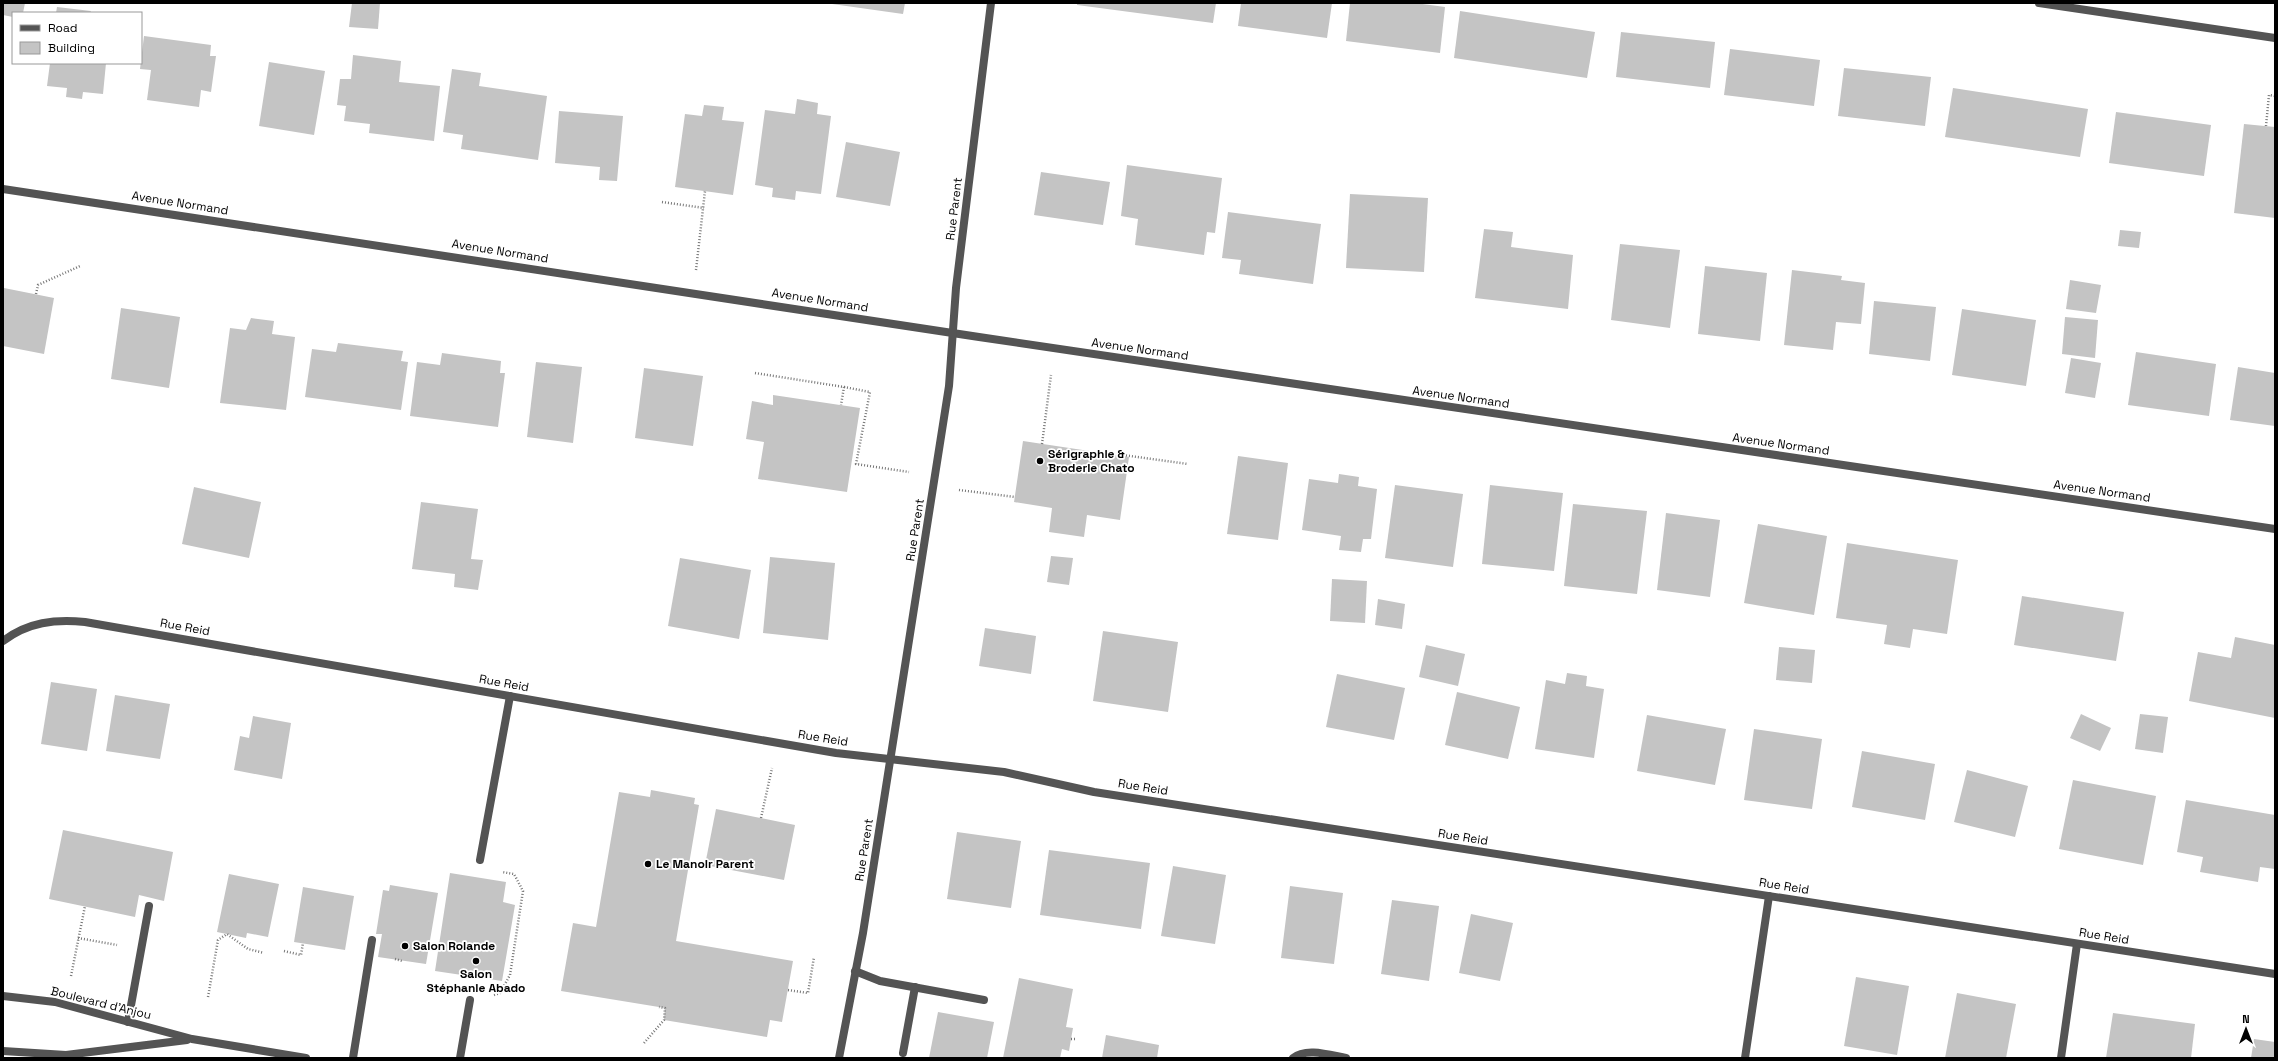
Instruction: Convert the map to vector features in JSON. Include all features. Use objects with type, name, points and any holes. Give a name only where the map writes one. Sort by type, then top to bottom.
[{"type":"street","name":"Rue Parent","points":[[839,1058],[891,758],[949,386],[956,288],[991,3]]},
{"type":"street","points":[[2039,3],[2275,38]]},
{"type":"street","name":"Avenue Normand","points":[[3,188],[953,332],[2275,529]]},
{"type":"street","name":"Rue Reid","points":[[3,641],[12,634],[45,622],[65,620],[85,622],[836,753],[891,758],[1004,772],[1094,792],[2275,974]]},
{"type":"street","points":[[480,860],[510,696]]},
{"type":"street","points":[[1745,1058],[1769,896]]},
{"type":"street","points":[[128,1022],[149,906]]},
{"type":"street","points":[[352,1058],[372,940]]},
{"type":"street","points":[[2060,1058],[2077,944]]},
{"type":"street","points":[[855,971],[880,981],[984,1000]]},
{"type":"street","points":[[903,1053],[914,987]]},
{"type":"street","name":"Boulevard d'Anjou","points":[[3,996],[55,1002],[192,1039],[306,1058]]},
{"type":"street","points":[[460,1058],[470,1000]]},
{"type":"street","name":"Boulevard d'Anjou","points":[[3,1051],[66,1055],[192,1039]]},
{"type":"street","points":[[1293,1058],[1300,1054],[1312,1052],[1346,1058]]},
{"type":"path","points":[[2266,126],[2269,95],[2275,96]]},
{"type":"path","points":[[693,292],[705,191]]},
{"type":"path","points":[[662,202],[704,208]]},
{"type":"path","points":[[36,294],[38,285],[80,266]]},
{"type":"path","points":[[755,373],[870,392],[856,464]]},
{"type":"path","points":[[1042,444],[1052,374]]},
{"type":"path","points":[[840,405],[844,387]]},
{"type":"path","points":[[1123,455],[1188,464]]},
{"type":"path","points":[[852,462],[856,464],[936,476]]},
{"type":"path","points":[[959,490],[1015,497]]},
{"type":"path","points":[[761,818],[777,743]]},
{"type":"path","points":[[500,993],[510,975],[524,892]]},
{"type":"path","points":[[71,976],[85,906]]},
{"type":"path","points":[[208,997],[218,940],[227,934],[248,949],[264,953]]},
{"type":"path","points":[[78,938],[119,946]]},
{"type":"path","points":[[284,951],[301,955],[303,943]]},
{"type":"path","points":[[788,990],[808,992],[814,957]]},
{"type":"path","points":[[644,1043],[664,1020],[666,1008],[660,1007]]},
{"type":"building","points":[[3,3],[25,3],[23,12],[12,12],[12,17],[3,15]]},
{"type":"building","points":[[352,3],[380,3],[378,29],[349,27]]},
{"type":"building","points":[[825,3],[905,3],[903,14]]},
{"type":"building","points":[[1077,3],[1216,3],[1213,23],[1077,5]]},
{"type":"building","points":[[1241,3],[1332,3],[1327,38],[1238,26]]},
{"type":"building","points":[[1350,3],[1415,3],[1445,7],[1440,53],[1346,41]]},
{"type":"building","points":[[57,7],[91,11],[90,12],[56,12]]},
{"type":"building","points":[[1460,11],[1595,32],[1587,78],[1454,58]]},
{"type":"building","points":[[1621,32],[1715,42],[1710,88],[1616,77]]},
{"type":"building","points":[[144,36],[211,45],[210,56],[216,56],[211,92],[201,90],[199,107],[147,100],[151,70],[140,69],[141,64],[142,64]]},
{"type":"building","points":[[1730,49],[1820,60],[1814,106],[1724,95]]},
{"type":"building","points":[[353,55],[401,61],[399,82],[440,86],[434,141],[369,133],[370,124],[344,121],[346,106],[337,105],[340,79],[351,79]]},
{"type":"building","points":[[269,62],[325,71],[314,135],[259,126]]},
{"type":"building","points":[[50,64],[106,64],[103,94],[83,92],[82,99],[66,97],[67,88],[47,86]]},
{"type":"building","points":[[1844,68],[1931,77],[1925,126],[1838,116]]},
{"type":"building","points":[[452,69],[481,73],[479,86],[547,96],[538,160],[461,149],[463,135],[443,132]]},
{"type":"building","points":[[1953,88],[2088,109],[2080,157],[1945,137]]},
{"type":"building","points":[[797,99],[818,103],[817,114],[831,116],[821,194],[796,191],[795,200],[772,197],[773,188],[755,185],[765,110],[795,114]]},
{"type":"building","points":[[704,105],[724,107],[722,120],[744,122],[733,195],[675,187],[685,114],[702,116]]},
{"type":"building","points":[[559,111],[623,116],[617,181],[599,180],[600,167],[555,163]]},
{"type":"building","points":[[2116,112],[2211,125],[2204,176],[2109,163]]},
{"type":"building","points":[[2244,124],[2275,127],[2275,218],[2234,213]]},
{"type":"building","points":[[846,142],[900,152],[890,206],[836,197]]},
{"type":"building","points":[[1127,165],[1222,178],[1215,233],[1207,232],[1204,255],[1135,245],[1138,219],[1121,216]]},
{"type":"building","points":[[1041,172],[1110,182],[1103,225],[1034,215]]},
{"type":"building","points":[[1350,194],[1428,198],[1424,272],[1346,268]]},
{"type":"building","points":[[1228,212],[1321,224],[1313,284],[1239,274],[1241,260],[1222,258]]},
{"type":"building","points":[[1484,229],[1513,232],[1511,247],[1573,255],[1568,309],[1475,298]]},
{"type":"building","points":[[2120,230],[2141,232],[2139,248],[2118,246]]},
{"type":"building","points":[[1620,244],[1680,250],[1670,328],[1611,320]]},
{"type":"building","points":[[1705,266],[1767,273],[1760,341],[1698,334]]},
{"type":"building","points":[[1792,270],[1842,276],[1841,280],[1865,283],[1861,324],[1836,322],[1833,350],[1784,345]]},
{"type":"building","points":[[2070,280],[2101,285],[2096,313],[2066,309]]},
{"type":"building","points":[[4,288],[54,298],[44,354],[3,346]]},
{"type":"building","points":[[1874,301],[1936,307],[1930,361],[1869,354]]},
{"type":"building","points":[[121,308],[180,317],[169,388],[111,379]]},
{"type":"building","points":[[1962,309],[2036,320],[2026,386],[1952,375]]},
{"type":"building","points":[[2065,317],[2098,320],[2095,358],[2062,354]]},
{"type":"building","points":[[251,318],[274,321],[272,334],[295,337],[286,410],[220,403],[230,328],[246,330]]},
{"type":"building","points":[[338,343],[403,351],[401,361],[408,362],[401,410],[305,397],[312,349],[336,352]]},
{"type":"building","points":[[2136,352],[2216,364],[2209,416],[2128,405]]},
{"type":"building","points":[[442,353],[501,361],[500,373],[505,373],[498,427],[410,416],[417,362],[440,365]]},
{"type":"building","points":[[2071,358],[2101,363],[2095,398],[2065,393]]},
{"type":"building","points":[[536,362],[582,367],[573,443],[527,437]]},
{"type":"building","points":[[2238,367],[2275,373],[2275,426],[2230,420]]},
{"type":"building","points":[[644,368],[703,376],[693,446],[635,438]]},
{"type":"building","points":[[773,395],[860,408],[847,492],[758,479],[764,442],[746,439],[752,401],[773,405]]},
{"type":"building","points":[[1023,441],[1129,457],[1120,520],[1087,515],[1084,537],[1049,532],[1052,508],[1014,502]]},
{"type":"building","points":[[1238,456],[1288,463],[1278,540],[1227,534]]},
{"type":"building","points":[[1339,474],[1359,477],[1358,486],[1377,489],[1371,539],[1363,539],[1361,552],[1339,550],[1341,536],[1302,530],[1309,479],[1338,483]]},
{"type":"building","points":[[1395,485],[1463,494],[1453,567],[1385,558]]},
{"type":"building","points":[[1490,485],[1563,493],[1554,571],[1482,564]]},
{"type":"building","points":[[194,487],[261,502],[249,558],[182,544]]},
{"type":"building","points":[[421,502],[478,509],[471,559],[483,560],[478,590],[454,587],[455,574],[412,569]]},
{"type":"building","points":[[1573,504],[1647,511],[1637,594],[1564,586]]},
{"type":"building","points":[[1666,513],[1720,520],[1710,597],[1657,590]]},
{"type":"building","points":[[1758,524],[1827,536],[1814,615],[1744,603]]},
{"type":"building","points":[[1847,543],[1958,560],[1947,634],[1913,629],[1910,648],[1884,644],[1887,625],[1836,618]]},
{"type":"building","points":[[1051,556],[1073,558],[1069,585],[1047,582]]},
{"type":"building","points":[[770,557],[835,563],[828,640],[763,633]]},
{"type":"building","points":[[680,558],[751,570],[739,639],[668,626]]},
{"type":"building","points":[[1332,579],[1367,581],[1365,623],[1330,621]]},
{"type":"building","points":[[2022,596],[2124,612],[2116,661],[2014,645]]},
{"type":"building","points":[[1378,599],[1405,604],[1402,629],[1375,625]]},
{"type":"building","points":[[985,628],[1036,636],[1031,674],[979,666]]},
{"type":"building","points":[[1103,631],[1178,642],[1168,712],[1093,701]]},
{"type":"building","points":[[2235,637],[2275,645],[2275,718],[2189,701],[2198,652],[2231,658]]},
{"type":"building","points":[[1426,645],[1465,654],[1458,686],[1419,677]]},
{"type":"building","points":[[1779,647],[1815,650],[1812,683],[1776,680]]},
{"type":"building","points":[[1567,673],[1587,676],[1586,686],[1604,689],[1594,758],[1535,749],[1546,680],[1565,684]]},
{"type":"building","points":[[1337,674],[1405,688],[1394,740],[1326,727]]},
{"type":"building","points":[[51,682],[97,689],[87,751],[41,744]]},
{"type":"building","points":[[1457,692],[1520,707],[1508,759],[1445,745]]},
{"type":"building","points":[[115,695],[170,704],[160,759],[106,751]]},
{"type":"building","points":[[2081,714],[2111,728],[2100,751],[2070,738]]},
{"type":"building","points":[[2140,714],[2168,717],[2163,753],[2135,749]]},
{"type":"building","points":[[1647,715],[1726,729],[1715,785],[1637,771]]},
{"type":"building","points":[[253,716],[291,723],[282,779],[234,770],[240,736],[249,738]]},
{"type":"building","points":[[1754,729],[1822,739],[1812,809],[1744,800]]},
{"type":"building","points":[[1862,751],[1935,764],[1925,820],[1852,807]]},
{"type":"building","points":[[1967,770],[2028,786],[2015,837],[1954,822]]},
{"type":"building","points":[[2073,780],[2156,796],[2143,865],[2059,849]]},
{"type":"building","name":"Le Manoir Parent","points":[[651,790],[695,798],[694,804],[699,805],[676,941],[793,961],[782,1022],[770,1020],[767,1037],[664,1020],[665,1008],[561,991],[573,923],[596,927],[619,792],[650,797]]},
{"type":"building","points":[[2186,800],[2275,815],[2275,869],[2260,867],[2258,882],[2200,872],[2203,857],[2177,852]]},
{"type":"building","points":[[716,809],[795,825],[784,880],[705,865]]},
{"type":"building","points":[[63,830],[173,852],[164,901],[139,895],[135,917],[49,899]]},
{"type":"building","points":[[957,832],[1021,841],[1011,908],[947,899]]},
{"type":"building","points":[[1049,850],[1150,863],[1141,929],[1040,915]]},
{"type":"building","points":[[1173,866],[1226,875],[1215,944],[1161,936]]},
{"type":"building","points":[[450,873],[506,882],[503,902],[515,905],[502,981],[435,971]]},
{"type":"building","points":[[229,874],[279,884],[268,937],[247,933],[246,938],[217,932]]},
{"type":"building","points":[[390,885],[438,893],[426,964],[378,957],[382,934],[376,934],[383,890],[389,891]]},
{"type":"building","points":[[1290,886],[1343,893],[1334,964],[1281,958]]},
{"type":"building","points":[[303,887],[354,896],[345,950],[294,942]]},
{"type":"building","points":[[1392,900],[1439,906],[1429,981],[1381,974]]},
{"type":"building","points":[[1471,914],[1513,923],[1500,981],[1459,973]]},
{"type":"building","points":[[1856,977],[1909,986],[1897,1055],[1844,1046]]},
{"type":"building","points":[[1019,978],[1073,989],[1066,1027],[1073,1028],[1069,1051],[1062,1049],[1060,1058],[1003,1058]]},
{"type":"building","points":[[1957,993],[2016,1004],[2006,1058],[1945,1058]]},
{"type":"building","points":[[938,1012],[994,1022],[987,1058],[929,1058]]},
{"type":"building","points":[[2113,1013],[2195,1024],[2191,1058],[2106,1058]]},
{"type":"building","points":[[1106,1035],[1159,1045],[1157,1058],[1102,1058]]},
{"type":"building","points":[[2254,1039],[2275,1042],[2275,1058],[2251,1058]]},
{"type":"place","name":"Sérigraphie & Broderie Chato","points":[[1040,461]]},
{"type":"place","name":"Le Manoir Parent","points":[[648,864]]},
{"type":"place","name":"Salon Rolande","points":[[405,946]]},
{"type":"place","name":"Salon Stéphanie Abado","points":[[476,961]]}]
